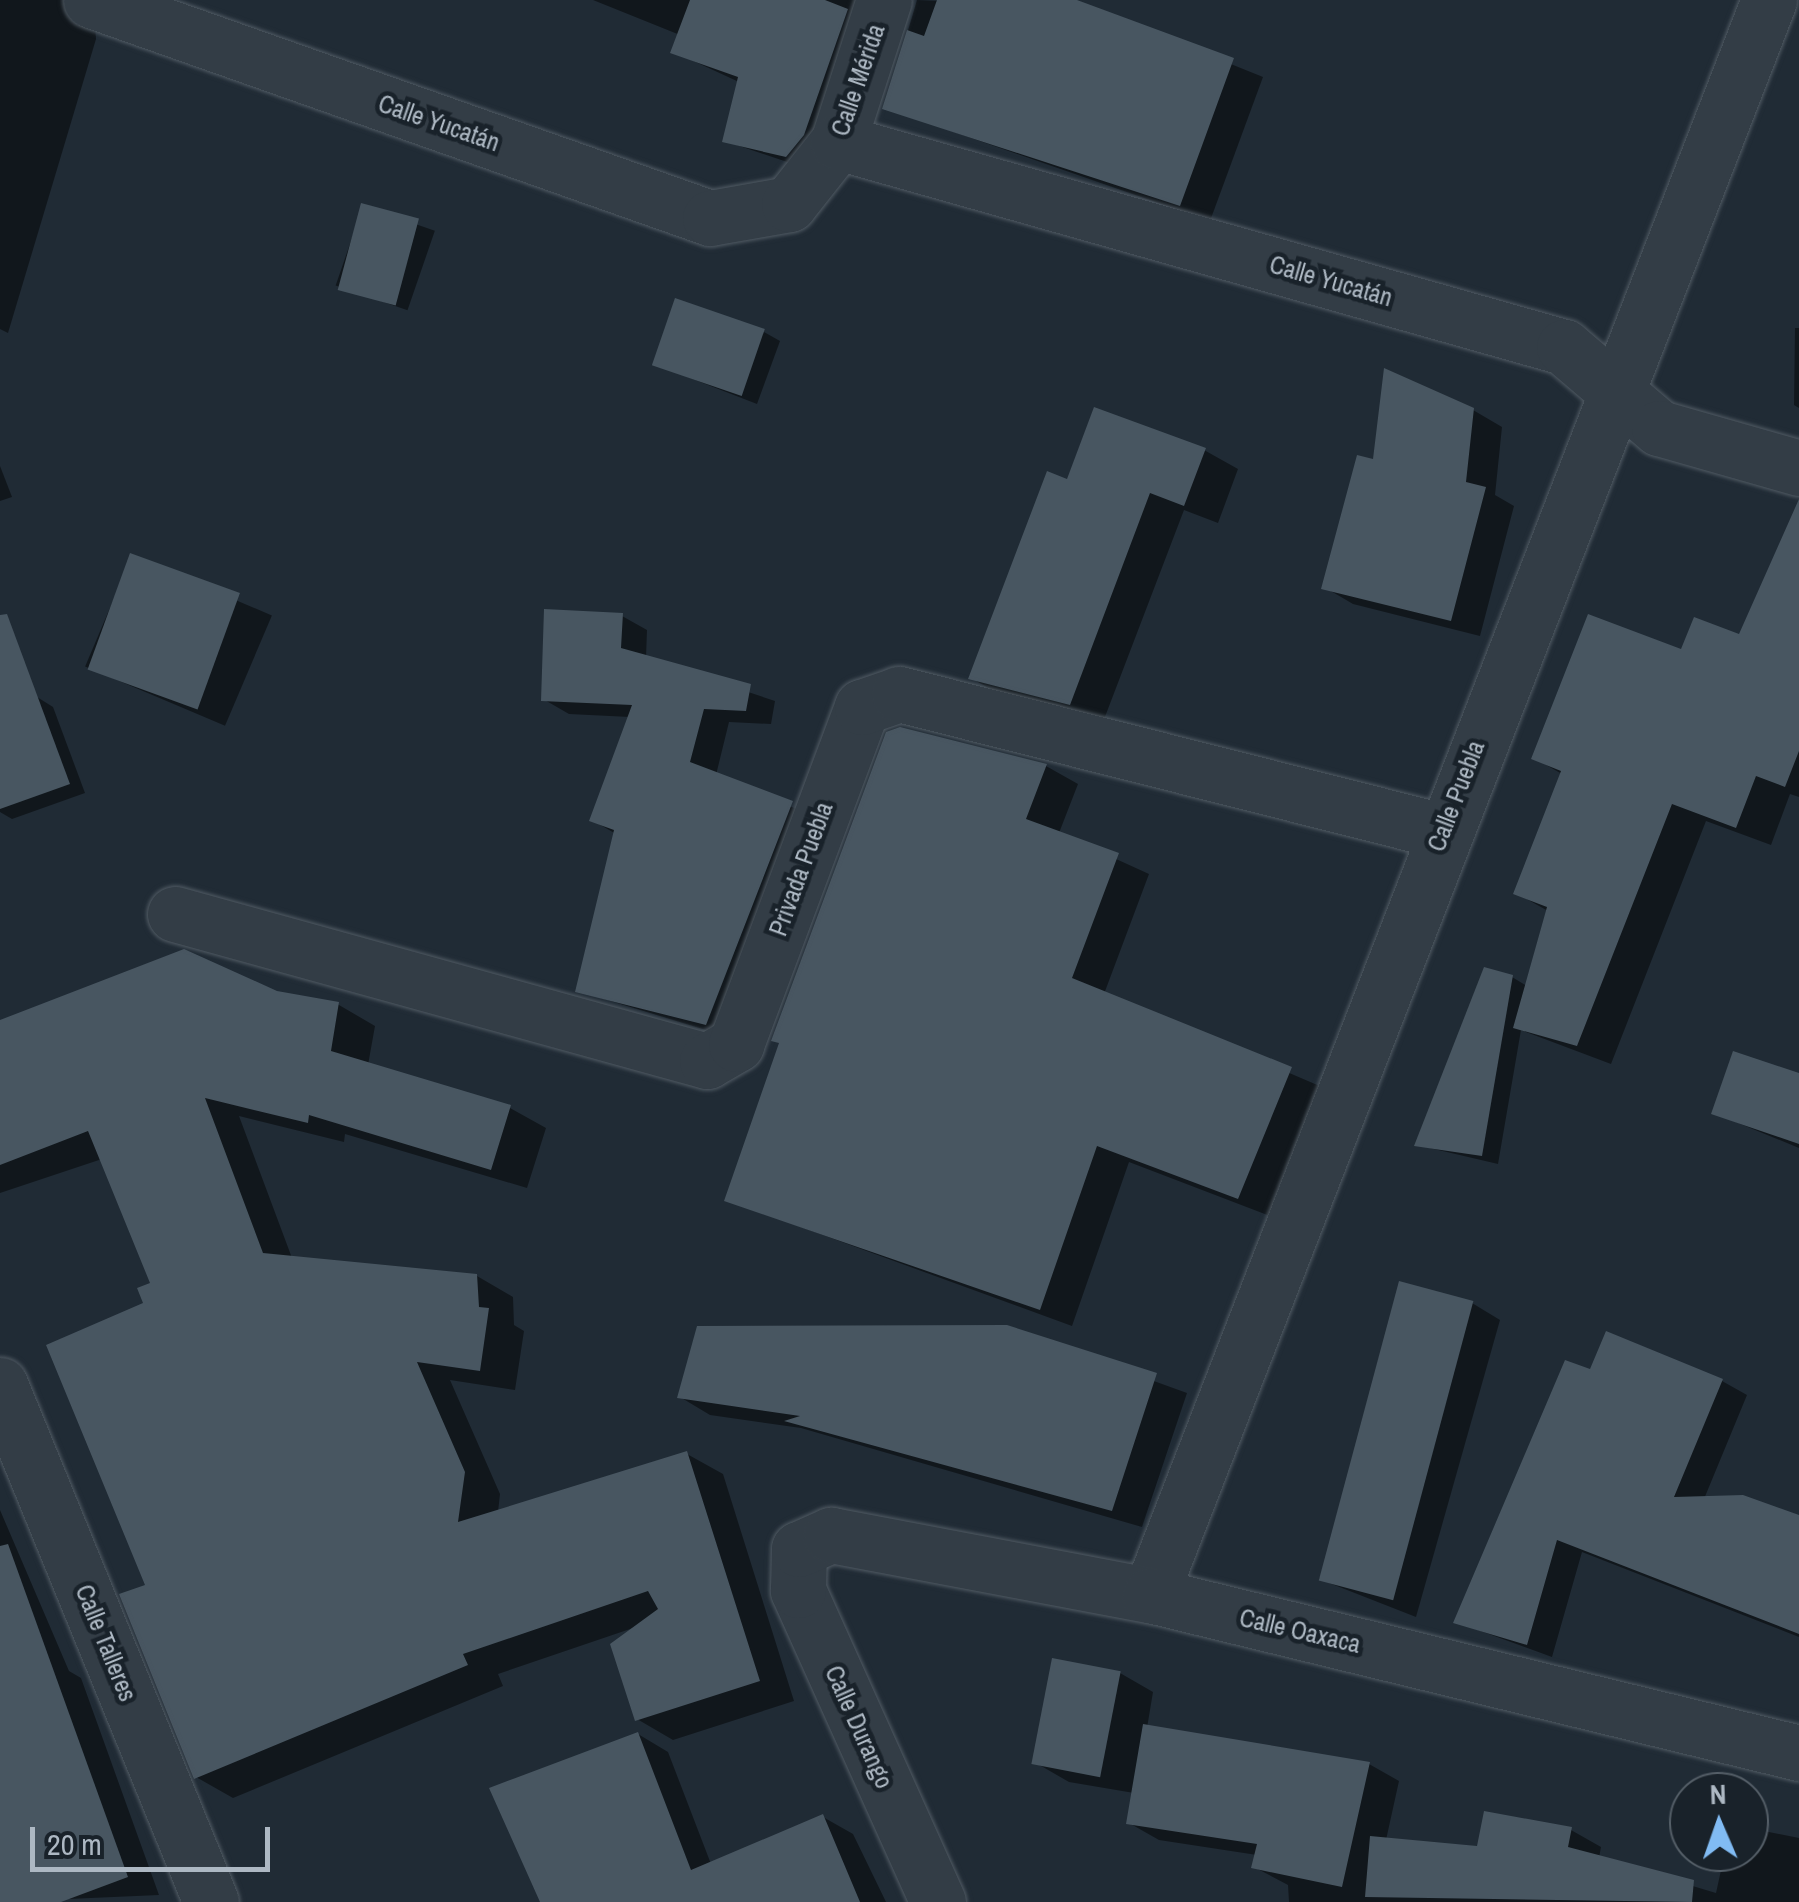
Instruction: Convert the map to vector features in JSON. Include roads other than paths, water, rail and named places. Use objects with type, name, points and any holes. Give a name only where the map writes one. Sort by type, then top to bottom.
[{"type":"street","name":"Calle Yucatán","points":[[91,0],[710,218],[789,204]]},
{"type":"street","name":"Calle Mérida","points":[[789,204],[838,142],[884,0]]},
{"type":"street","name":"Calle Puebla","points":[[1150,1595],[1611,389],[1683,231],[1768,0]]},
{"type":"street","name":"Calle Yucatán","points":[[838,142],[1564,346],[1659,428],[1799,468]]},
{"type":"street","name":"Privada Puebla","points":[[176,914],[707,1061],[736,1044],[862,707],[898,694],[1442,831]]},
{"type":"street","name":"Calle Talleres","points":[[0,1385],[211,1902]]},
{"type":"street","name":"Calle Oaxaca","points":[[799,1549],[831,1535],[1150,1595],[1799,1753]]},
{"type":"street","name":"Calle Durango","points":[[799,1549],[798,1590],[938,1902]]}]
